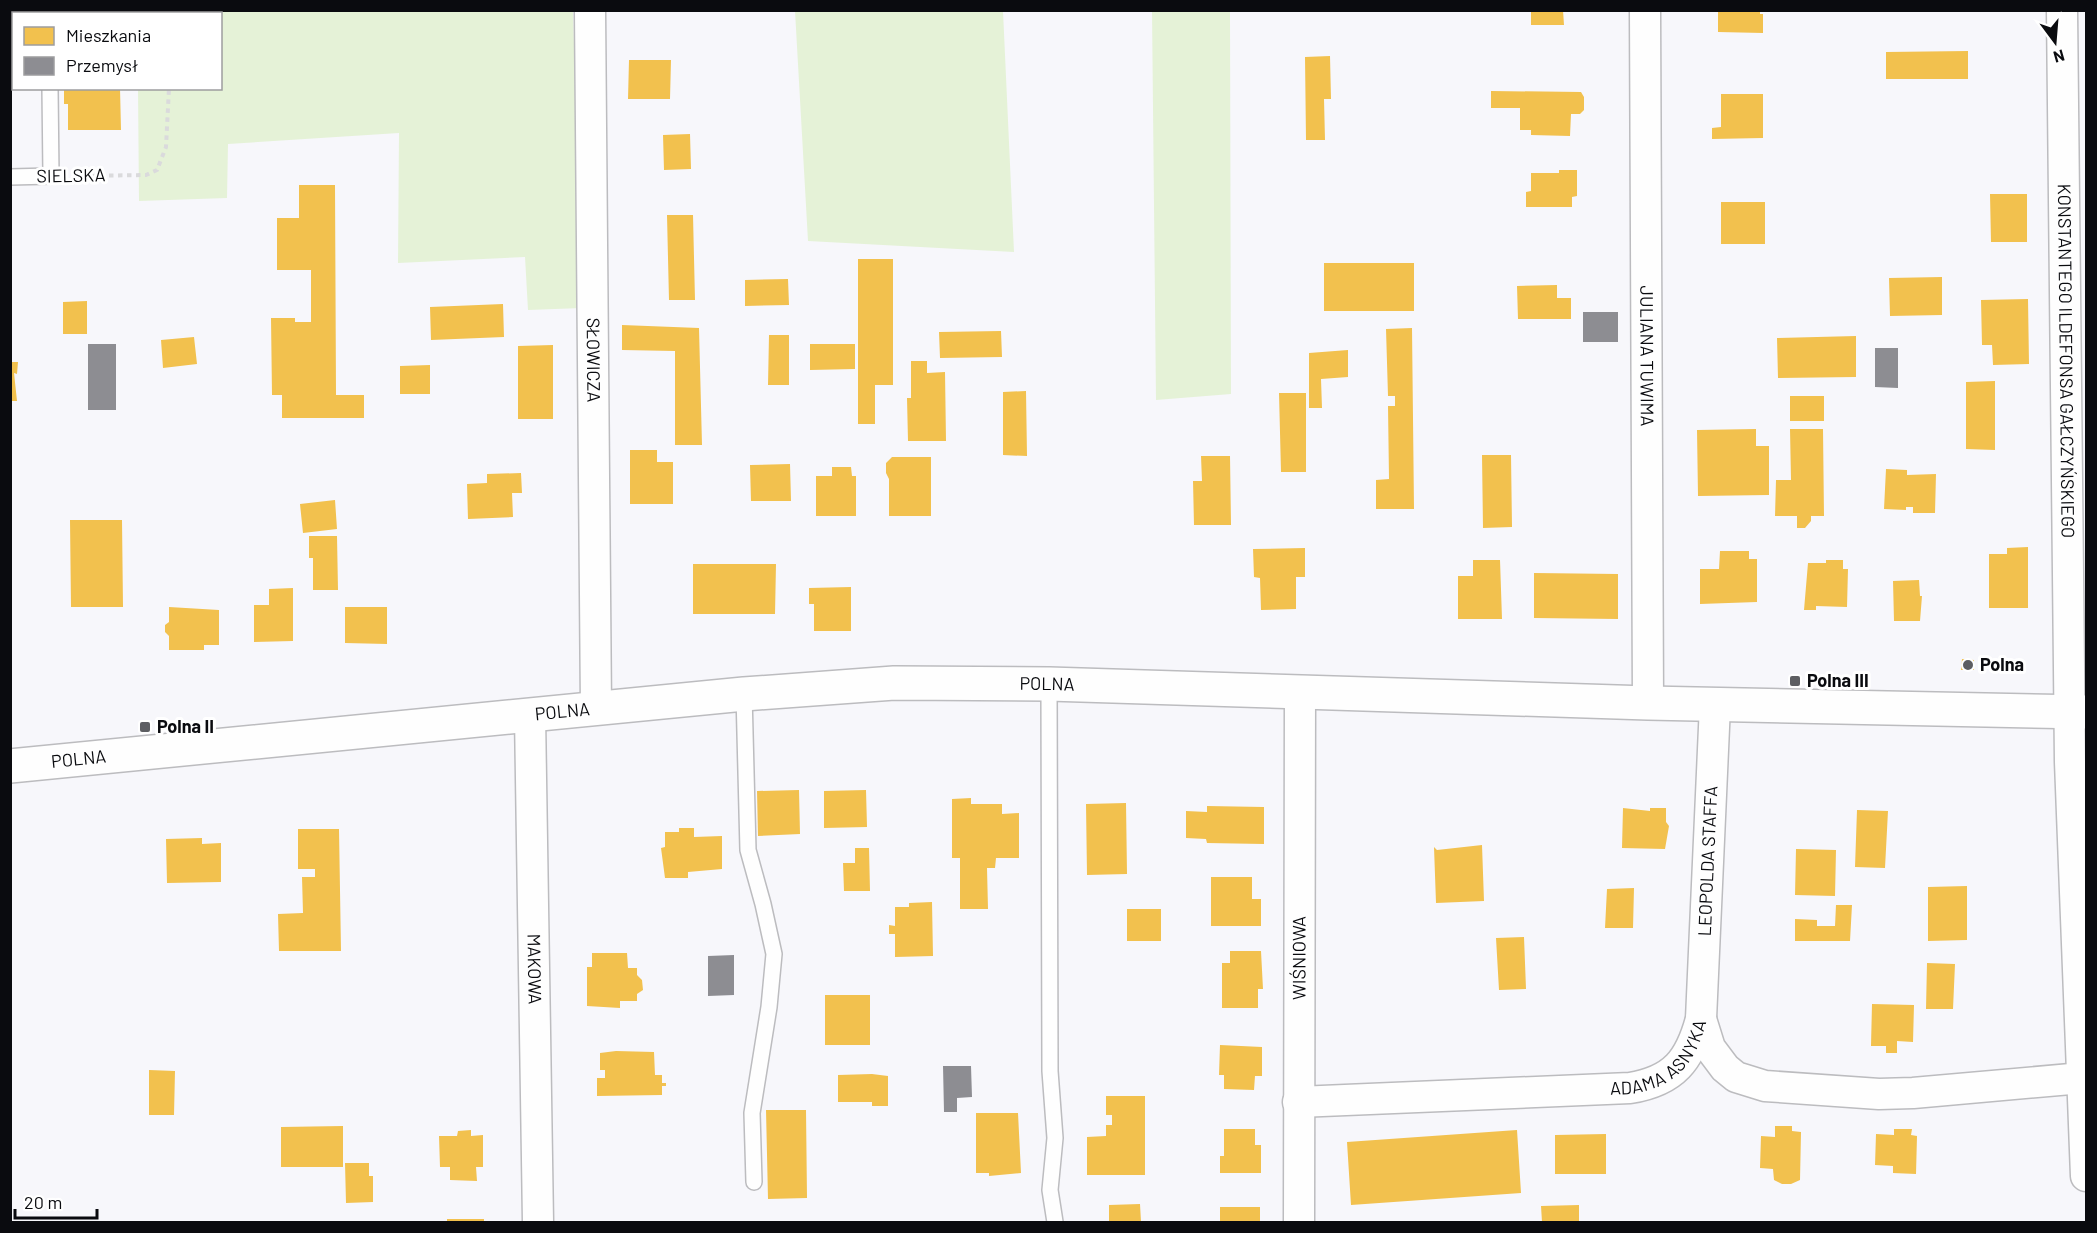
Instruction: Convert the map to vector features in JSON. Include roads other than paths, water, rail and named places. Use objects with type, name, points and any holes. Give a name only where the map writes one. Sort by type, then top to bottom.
[{"type":"street","name":"SŁOWICZA","points":[[590,10],[596,709]]},
{"type":"street","name":"JULIANA TUWIMA","points":[[1645,10],[1648,703]]},
{"type":"street","name":"KONSTANTEGO ILDEFONSA GAŁCZYŃSKIEGO","points":[[2062,10],[2078,712],[2082,1078],[2086,1176]]},
{"type":"street","name":"POLNA","points":[[10,766],[744,694],[894,683],[1049,684],[1715,705],[2078,712]]},
{"type":"street","name":"WIŚNIOWA","points":[[1299,1222],[1300,693]]},
{"type":"street","name":"LEOPOLDA STAFFA","points":[[1701,1019],[1715,705]]},
{"type":"street","name":"MAKOWA","points":[[530,715],[538,1222]]},
{"type":"street","name":"ADAMA ASNYKA","points":[[1298,1102],[1642,1086],[1669,1073],[1689,1056],[1701,1019]]},
{"type":"street","name":"ADAMA ASNYKA","points":[[1701,1019],[1710,1048],[1725,1068],[1736,1077],[1765,1086],[1879,1094],[2082,1078]]},
{"type":"lane","name":"SIELSKA","points":[[10,177],[51,176],[50,90]]},
{"type":"lane","points":[[1049,684],[1050,1071],[1055,1138],[1050,1190],[1055,1222]]},
{"type":"lane","points":[[744,694],[748,850],[764,904],[774,954],[769,1007],[752,1113],[754,1182]]},
{"type":"place","name":"Polna","points":[[1968,665]]},
{"type":"place","name":"Polna III","points":[[1795,681]]},
{"type":"place","name":"Polna II","points":[[145,727]]}]
